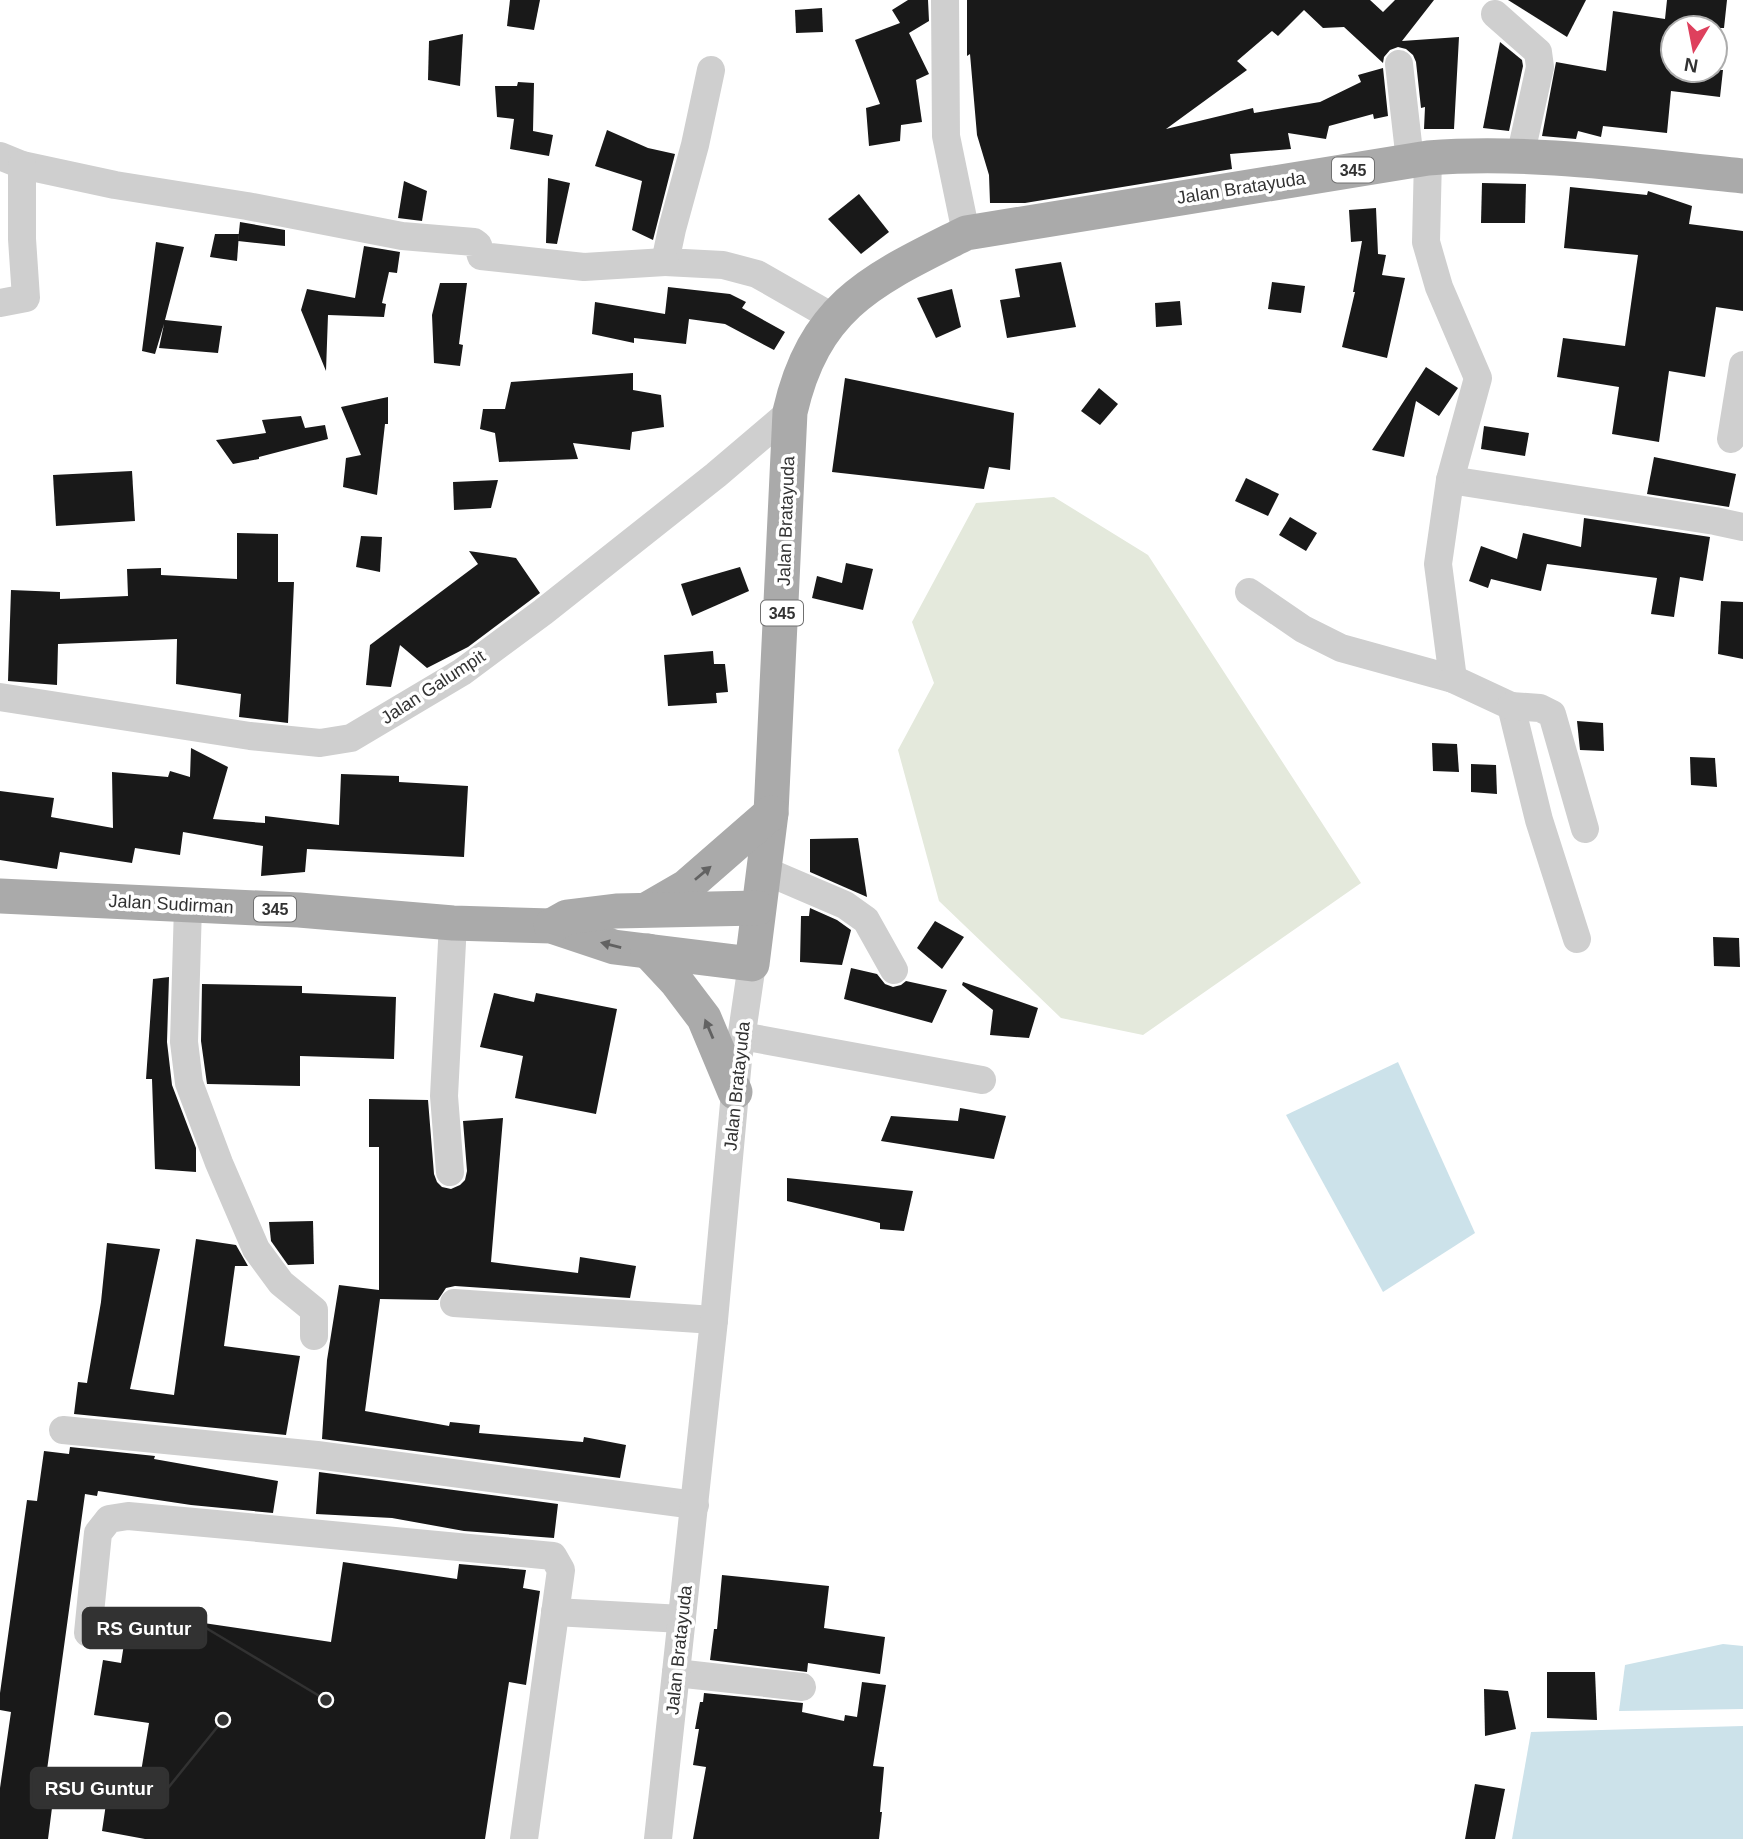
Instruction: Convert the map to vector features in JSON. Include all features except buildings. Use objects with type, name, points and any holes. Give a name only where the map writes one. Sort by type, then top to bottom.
[{"type":"main road","name":"Jalan Bratayuda","points":[[752,964],[771,813],[790,412],[796,386],[807,360],[834,318],[854,296],[874,281],[967,233],[1419,159],[1520,157],[1743,176]]},
{"type":"main road","name":"345","points":[[646,911],[686,887],[771,813]]},
{"type":"main road","name":"Jalan Sudirman","points":[[0,896],[299,910],[453,923],[551,926]]},
{"type":"main road","name":"345","points":[[551,926],[584,914],[758,908]]},
{"type":"main road","name":"345","points":[[551,926],[614,947],[752,964]]},
{"type":"main road","points":[[648,951],[676,981],[704,1018],[735,1092]]},
{"type":"street","points":[[945,0],[946,136],[967,233]]},
{"type":"street","points":[[1495,14],[1538,52],[1540,57],[1520,157]]},
{"type":"street","points":[[1399,64],[1419,159],[1426,242],[1439,287],[1478,378],[1450,480],[1438,564],[1453,679]]},
{"type":"street","points":[[665,262],[711,70]]},
{"type":"street","points":[[0,303],[26,298],[11,239],[11,161],[116,185],[247,206],[402,236],[474,242],[478,244],[481,256],[584,267],[665,262],[723,265],[757,274],[834,318]]},
{"type":"street","points":[[1731,439],[1743,365]]},
{"type":"street","name":"Jalan Galumpit","points":[[0,697],[250,736],[320,743],[351,738],[461,672],[543,612],[716,475],[790,412]]},
{"type":"street","points":[[1450,480],[1743,527]]},
{"type":"street","points":[[1250,592],[1304,629],[1341,648],[1453,679],[1511,706],[1540,708],[1552,714],[1585,829]]},
{"type":"street","points":[[1511,706],[1539,820],[1577,939]]},
{"type":"street","points":[[763,870],[845,905],[866,920],[894,970]]},
{"type":"street","points":[[188,906],[184,1042],[189,1083],[219,1163],[256,1249],[281,1283],[314,1310],[314,1336]]},
{"type":"street","points":[[450,1172],[444,1096],[453,923]]},
{"type":"street","name":"Jalan Bratayuda","points":[[658,1839],[714,1320],[735,1092],[752,964]]},
{"type":"street","points":[[742,1036],[982,1080]]},
{"type":"street","points":[[454,1303],[714,1320]]},
{"type":"street","points":[[63,1430],[317,1455],[695,1504]]},
{"type":"street","points":[[88,1633],[98,1533],[109,1519],[128,1517],[553,1556],[561,1570],[524,1839]]},
{"type":"street","points":[[555,1612],[682,1619]]},
{"type":"street","points":[[676,1673],[802,1687]]},
{"type":"shaded area","points":[[1054,497],[1148,555],[1361,883],[1143,1035],[1061,1018],[939,901],[898,750],[934,683],[912,622],[976,503]]},
{"type":"water","points":[[1398,1062],[1475,1233],[1383,1292],[1286,1115]]},
{"type":"water","points":[[1723,1644],[1743,1646],[1743,1709],[1619,1711],[1625,1665]]},
{"type":"water","points":[[1743,1726],[1743,1839],[1512,1839],[1531,1732]]},
{"type":"place","name":"RS Guntur","points":[[326,1700]]},
{"type":"place","name":"RSU Guntur","points":[[223,1720]]}]
